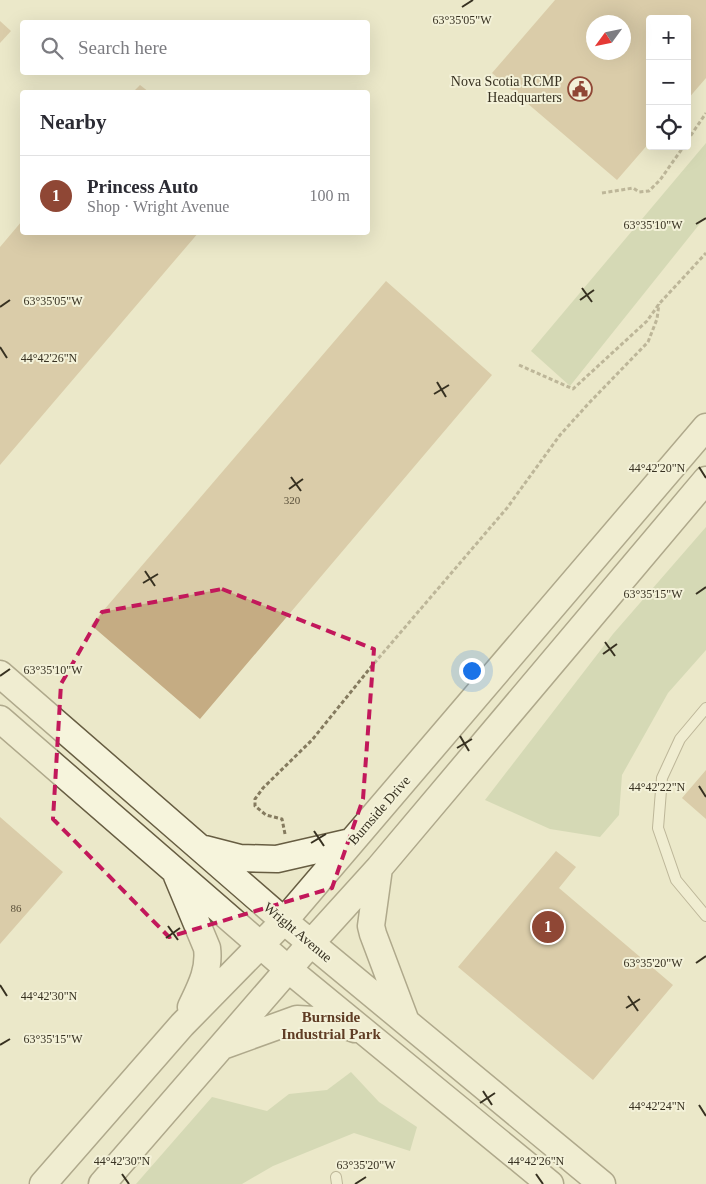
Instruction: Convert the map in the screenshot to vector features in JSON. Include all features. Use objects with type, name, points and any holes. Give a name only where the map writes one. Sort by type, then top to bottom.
[{"type":"main road","name":"Burnside Drive","points":[[43,1184],[182,1025],[261,946],[284,920],[706,427]]},
{"type":"main road","points":[[102,1184],[288,969],[379,868],[706,480]]},
{"type":"main road","name":"Wright Avenue","points":[[0,674],[311,943],[602,1184]]},
{"type":"main road","points":[[0,719],[288,969],[550,1184]]},
{"type":"main road","points":[[198,847],[240,858],[277,859],[351,842]]},
{"type":"main road","points":[[379,868],[371,926],[405,1020]]},
{"type":"main road","points":[[175,871],[207,948],[208,956],[204,978],[182,1025]]},
{"type":"main road","points":[[222,1046],[297,1019],[333,1022],[363,1031]]},
{"type":"lane","points":[[706,708],[680,739],[662,778],[658,828],[676,880],[706,916]]},
{"type":"path","points":[[691,135],[706,113]]},
{"type":"path","points":[[602,193],[633,188],[639,192],[649,191],[660,180],[681,150]]},
{"type":"path","points":[[519,365],[573,389],[648,321],[659,304],[706,252]]},
{"type":"path","points":[[285,837],[282,819],[266,815],[255,806],[255,799],[263,788],[312,740],[377,660],[507,508],[560,435],[589,402],[648,342],[657,319],[659,304]]},
{"type":"highlighted area","points":[[222,589],[374,649],[363,799],[332,888],[169,937],[53,819],[61,684],[102,612]]},
{"type":"green space","points":[[706,143],[706,216],[570,386],[531,351]]},
{"type":"green space","points":[[706,527],[706,650],[668,693],[622,775],[619,815],[600,837],[550,829],[485,800],[613,634]]},
{"type":"green space","points":[[351,1072],[379,1102],[417,1127],[410,1151],[354,1133],[273,1166],[242,1184],[136,1184],[212,1097],[267,1111],[289,1094],[327,1090]]},
{"type":"building","name":"Nova Scotia RCMP Headquarters","points":[[555,0],[706,0],[706,78],[691,95],[691,15],[646,15],[646,147],[617,180],[492,73]]},
{"type":"building","points":[[0,21],[11,31],[0,43]]},
{"type":"building","points":[[140,85],[146,90],[135,90]]},
{"type":"building","points":[[20,223],[20,235],[196,235],[0,465],[0,247]]},
{"type":"building","points":[[386,281],[492,375],[200,719],[91,625]]},
{"type":"building","points":[[706,770],[706,819],[682,798]]},
{"type":"building","points":[[0,817],[63,872],[0,944]]},
{"type":"building","points":[[556,851],[576,867],[559,888],[673,985],[593,1080],[458,967]]},
{"type":"place","name":"Nova Scotia RCMP Headquarters","points":[[580,89]]},
{"type":"place","name":"Princess Auto","points":[[548,927]]},
{"type":"district","name":"Burnside Industrial Park","points":[[331,1026]]}]
